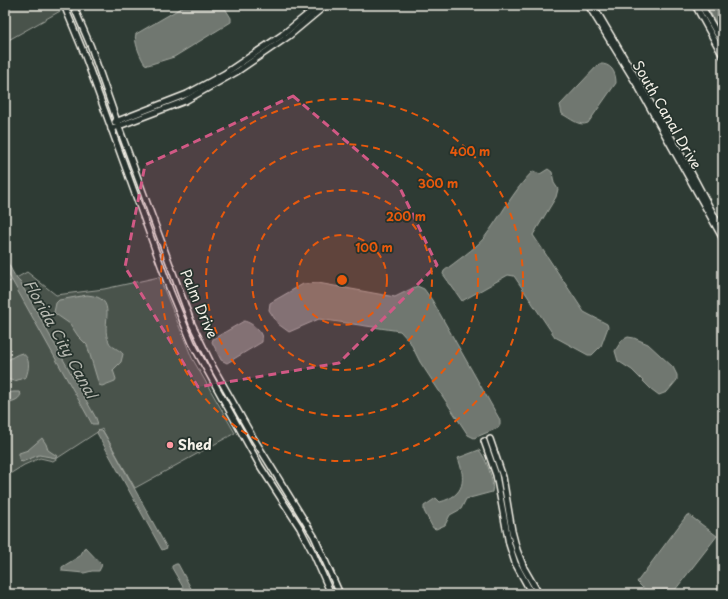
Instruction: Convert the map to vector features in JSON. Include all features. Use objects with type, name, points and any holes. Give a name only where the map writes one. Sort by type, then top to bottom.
[{"type":"street","name":"Palm Drive","points":[[64,5],[76,31],[171,293],[192,343],[251,450],[300,528],[332,594]]},
{"type":"street","name":"Palm Drive","points":[[73,5],[91,47],[192,324],[213,366],[251,434],[314,536],[340,594]]},
{"type":"street","points":[[111,126],[187,94],[219,77],[277,39],[319,5]]},
{"type":"street","points":[[118,123],[185,101],[238,71],[289,36],[326,5]]},
{"type":"street","name":"South Canal Drive","points":[[588,5],[639,88],[723,238]]},
{"type":"street","name":"South Canal Drive","points":[[593,5],[685,161],[723,233]]},
{"type":"street","points":[[695,5],[723,56]]},
{"type":"street","points":[[701,5],[723,44]]},
{"type":"street","points":[[487,440],[503,477],[515,543],[526,571],[538,592],[532,594],[521,574],[508,544],[496,475],[487,440]]},
{"type":"street","points":[[521,574],[526,571]]},
{"type":"highlighted area","points":[[293,96],[399,186],[437,265],[339,363],[198,387],[125,267],[145,165]]},
{"type":"shaded area","points":[[5,5],[59,5],[62,10],[5,42]]},
{"type":"shaded area","points":[[186,5],[223,5],[231,18],[231,22],[174,57],[148,65],[145,64],[136,45],[136,34]]},
{"type":"shaded area","points":[[706,5],[715,5],[723,21],[723,35]]},
{"type":"shaded area","points":[[599,64],[607,65],[612,69],[615,75],[616,83],[588,123],[581,124],[575,122],[562,114],[560,105]]},
{"type":"shaded area","points":[[548,169],[552,172],[554,183],[558,189],[556,197],[533,235],[584,312],[607,324],[608,327],[601,346],[592,355],[588,355],[555,337],[514,276],[508,275],[462,301],[443,274],[444,271],[484,238],[513,195],[533,171],[540,174]]},
{"type":"shaded area","name":"Florida City Canal","points":[[5,257],[98,424],[92,424],[5,268]]},
{"type":"shaded area","points":[[27,272],[56,295],[104,289],[159,277],[192,358],[235,433],[135,488],[102,429],[53,461],[40,458],[24,465],[5,477],[5,274],[9,282]]},
{"type":"shaded area","points":[[318,283],[395,297],[417,286],[424,289],[432,300],[500,420],[500,425],[498,428],[474,438],[468,435],[420,362],[410,342],[400,331],[319,319],[289,332],[278,324],[269,310],[270,303],[303,284]]},
{"type":"shaded area","points":[[87,295],[97,297],[103,301],[106,306],[106,327],[109,342],[123,354],[121,362],[113,370],[116,379],[115,381],[102,386],[99,385],[87,345],[78,336],[70,324],[54,312],[56,303],[59,300]]},
{"type":"shaded area","points":[[244,321],[251,324],[260,332],[262,342],[227,363],[221,360],[212,342],[213,339]]},
{"type":"shaded area","points":[[628,337],[648,344],[673,367],[677,375],[677,380],[667,392],[659,395],[632,370],[618,361],[615,351],[622,340]]},
{"type":"shaded area","points":[[22,353],[28,361],[28,371],[26,377],[15,381],[5,379],[5,361]]},
{"type":"shaded area","points":[[19,392],[21,394],[20,397],[5,405],[5,393]]},
{"type":"shaded area","name":"Florida City Canal","points":[[99,430],[104,433],[167,548],[162,550],[97,433]]},
{"type":"shaded area","points":[[42,438],[48,450],[57,456],[56,458],[39,455],[22,462],[19,459],[19,453],[28,450]]},
{"type":"shaded area","points":[[479,450],[489,470],[493,488],[492,492],[466,499],[461,509],[450,515],[445,525],[436,529],[433,528],[424,511],[424,506],[436,498],[440,502],[448,499],[459,491],[462,473],[458,458]]},
{"type":"shaded area","points":[[687,515],[717,536],[675,590],[663,590],[653,593],[643,588],[637,582]]},
{"type":"shaded area","points":[[85,547],[102,565],[99,571],[84,573],[62,571],[62,567],[80,556]]},
{"type":"shaded area","points":[[178,564],[194,594],[187,594],[172,568],[172,566]]},
{"type":"place","name":"Shed","points":[[170,445]]}]
